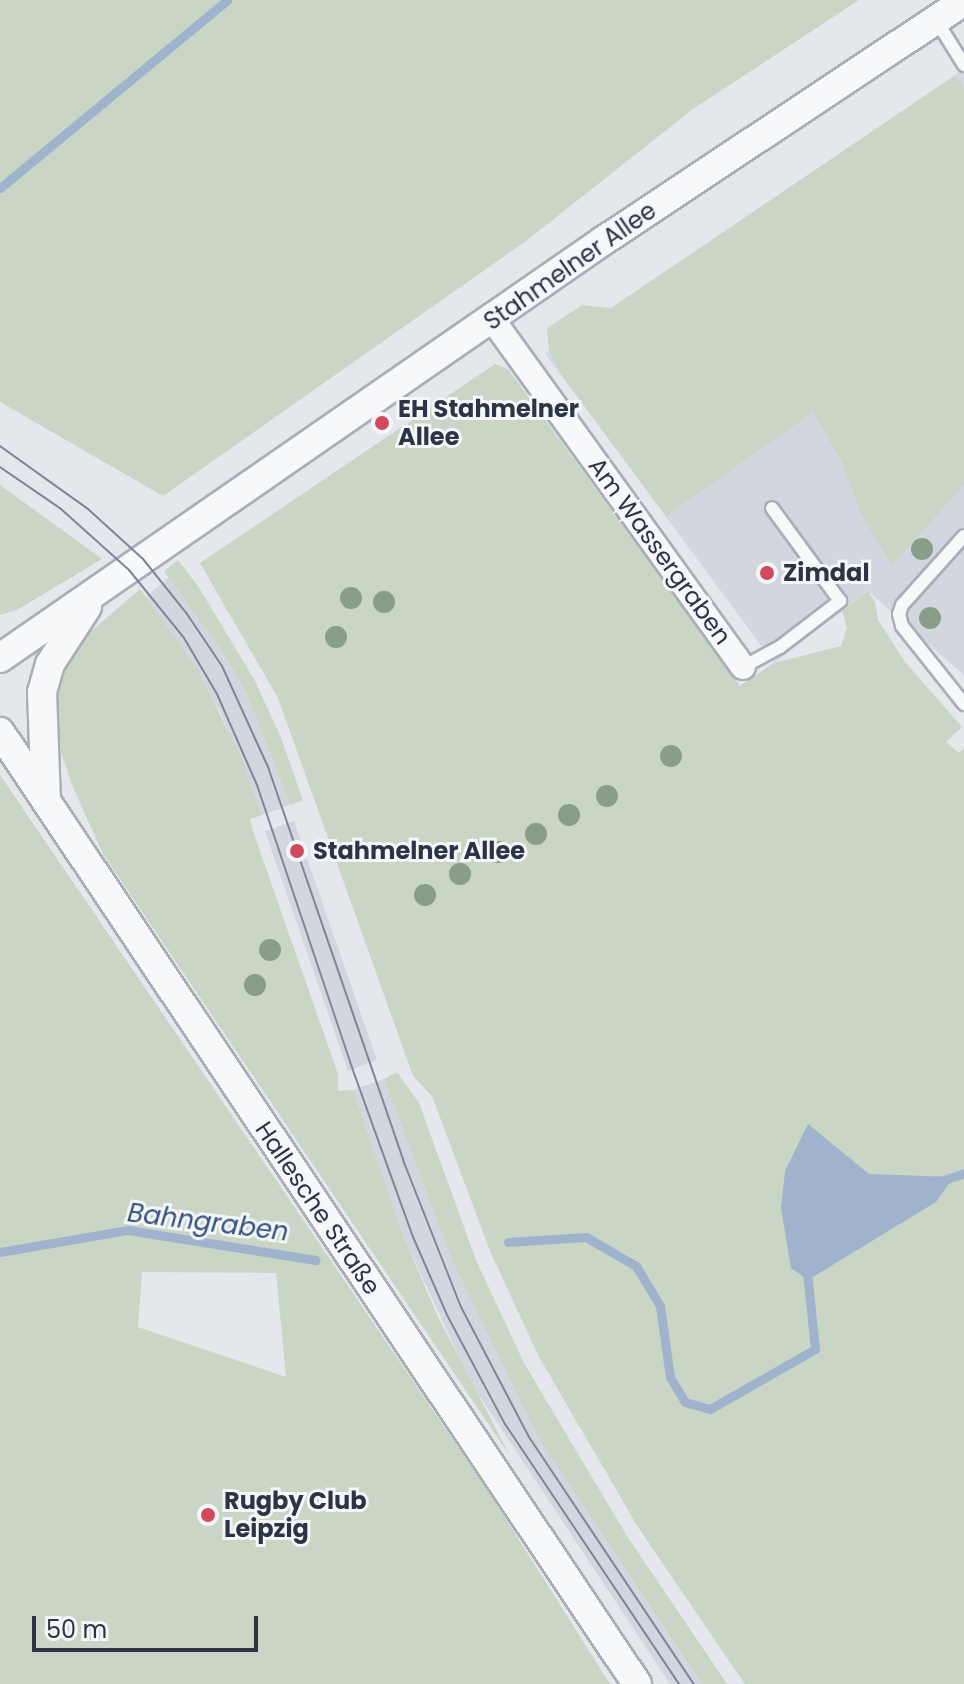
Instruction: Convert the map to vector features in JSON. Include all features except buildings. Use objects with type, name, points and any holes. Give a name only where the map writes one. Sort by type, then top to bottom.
[{"type":"street","name":"Stahmelner Allee","points":[[0,658],[492,319],[964,1]]},
{"type":"street","name":"Am Wassergraben","points":[[492,319],[743,667]]},
{"type":"street","name":"Stahmelner Allee","points":[[46,803],[42,692],[50,664],[73,623],[100,591]]},
{"type":"street","name":"Hallesche Straße","points":[[0,732],[637,1684]]},
{"type":"lane","points":[[936,20],[964,65]]},
{"type":"lane","points":[[743,667],[780,647],[840,601],[772,508]]},
{"type":"lane","points":[[964,536],[902,605],[899,614],[902,626],[964,704]]},
{"type":"shaded area","points":[[964,69],[964,675],[868,591],[774,663],[545,353]]},
{"type":"shaded area","points":[[169,577],[225,654],[247,695],[290,805],[262,815],[220,711],[146,597]]},
{"type":"shaded area","points":[[294,821],[377,1060],[348,1071],[265,831]]},
{"type":"shaded area","points":[[384,1079],[453,1263],[536,1433],[702,1684],[670,1684],[471,1383],[403,1235],[353,1090]]},
{"type":"green space","points":[[0,0],[859,0],[693,109],[526,241],[163,496],[0,402]]},
{"type":"green space","points":[[956,75],[964,88],[964,485],[892,565],[862,516],[843,464],[813,412],[666,516],[560,373],[549,350],[547,328],[582,305],[611,308]]},
{"type":"green space","points":[[495,364],[508,369],[740,686],[774,663],[841,646],[847,628],[842,611],[868,591],[875,602],[878,620],[905,662],[962,727],[946,742],[959,753],[964,748],[964,1684],[745,1684],[727,1658],[638,1527],[539,1357],[490,1251],[432,1096],[413,1076],[278,698],[200,563]]},
{"type":"green space","points":[[0,485],[102,559],[17,610],[0,615]]},
{"type":"green space","points":[[178,560],[200,589],[254,679],[280,735],[303,800],[290,805],[247,695],[225,655],[164,571]]},
{"type":"green space","points":[[140,589],[198,670],[238,751],[262,815],[250,819],[254,834],[338,1074],[338,1091],[353,1090],[403,1235],[437,1315],[510,1456],[103,854],[72,785],[52,725],[53,697],[61,669],[88,634]]},
{"type":"green space","points":[[0,775],[490,1494],[610,1684],[0,1684]],"holes":[[[142,1272],[276,1273],[286,1377],[138,1327]]]},
{"type":"green space","points":[[397,1072],[419,1103],[476,1260],[524,1363],[627,1536],[727,1684],[702,1684],[536,1433],[453,1263],[384,1079]]},
{"type":"water","points":[[808,1124],[869,1174],[954,1177],[936,1202],[808,1280],[791,1268],[781,1208],[785,1171]]},
{"type":"waterway","points":[[0,188],[227,0]]},
{"type":"waterway","name":"Bahngraben","points":[[944,1180],[964,1173]]},
{"type":"waterway","name":"Bahngraben","points":[[0,1252],[128,1230],[316,1260]]},
{"type":"waterway","name":"Bahngraben","points":[[508,1242],[586,1237],[636,1266],[660,1306],[670,1377],[685,1402],[710,1409],[815,1349],[807,1271]]},
{"type":"tram line","points":[[0,446],[88,509],[143,559],[187,614],[222,666],[268,767],[403,1160],[461,1307],[529,1437],[694,1684]]},
{"type":"tram line","points":[[0,467],[61,509],[129,570],[184,638],[217,694],[257,785],[355,1076],[413,1237],[447,1315],[505,1424],[679,1684]]},
{"type":"place","name":"EH Stahmelner Allee","points":[[382,423]]},
{"type":"place","name":"Zimdal","points":[[767,573]]},
{"type":"place","name":"Stahmelner Allee","points":[[297,851]]},
{"type":"place","name":"Rugby Club Leipzig","points":[[208,1515]]}]
